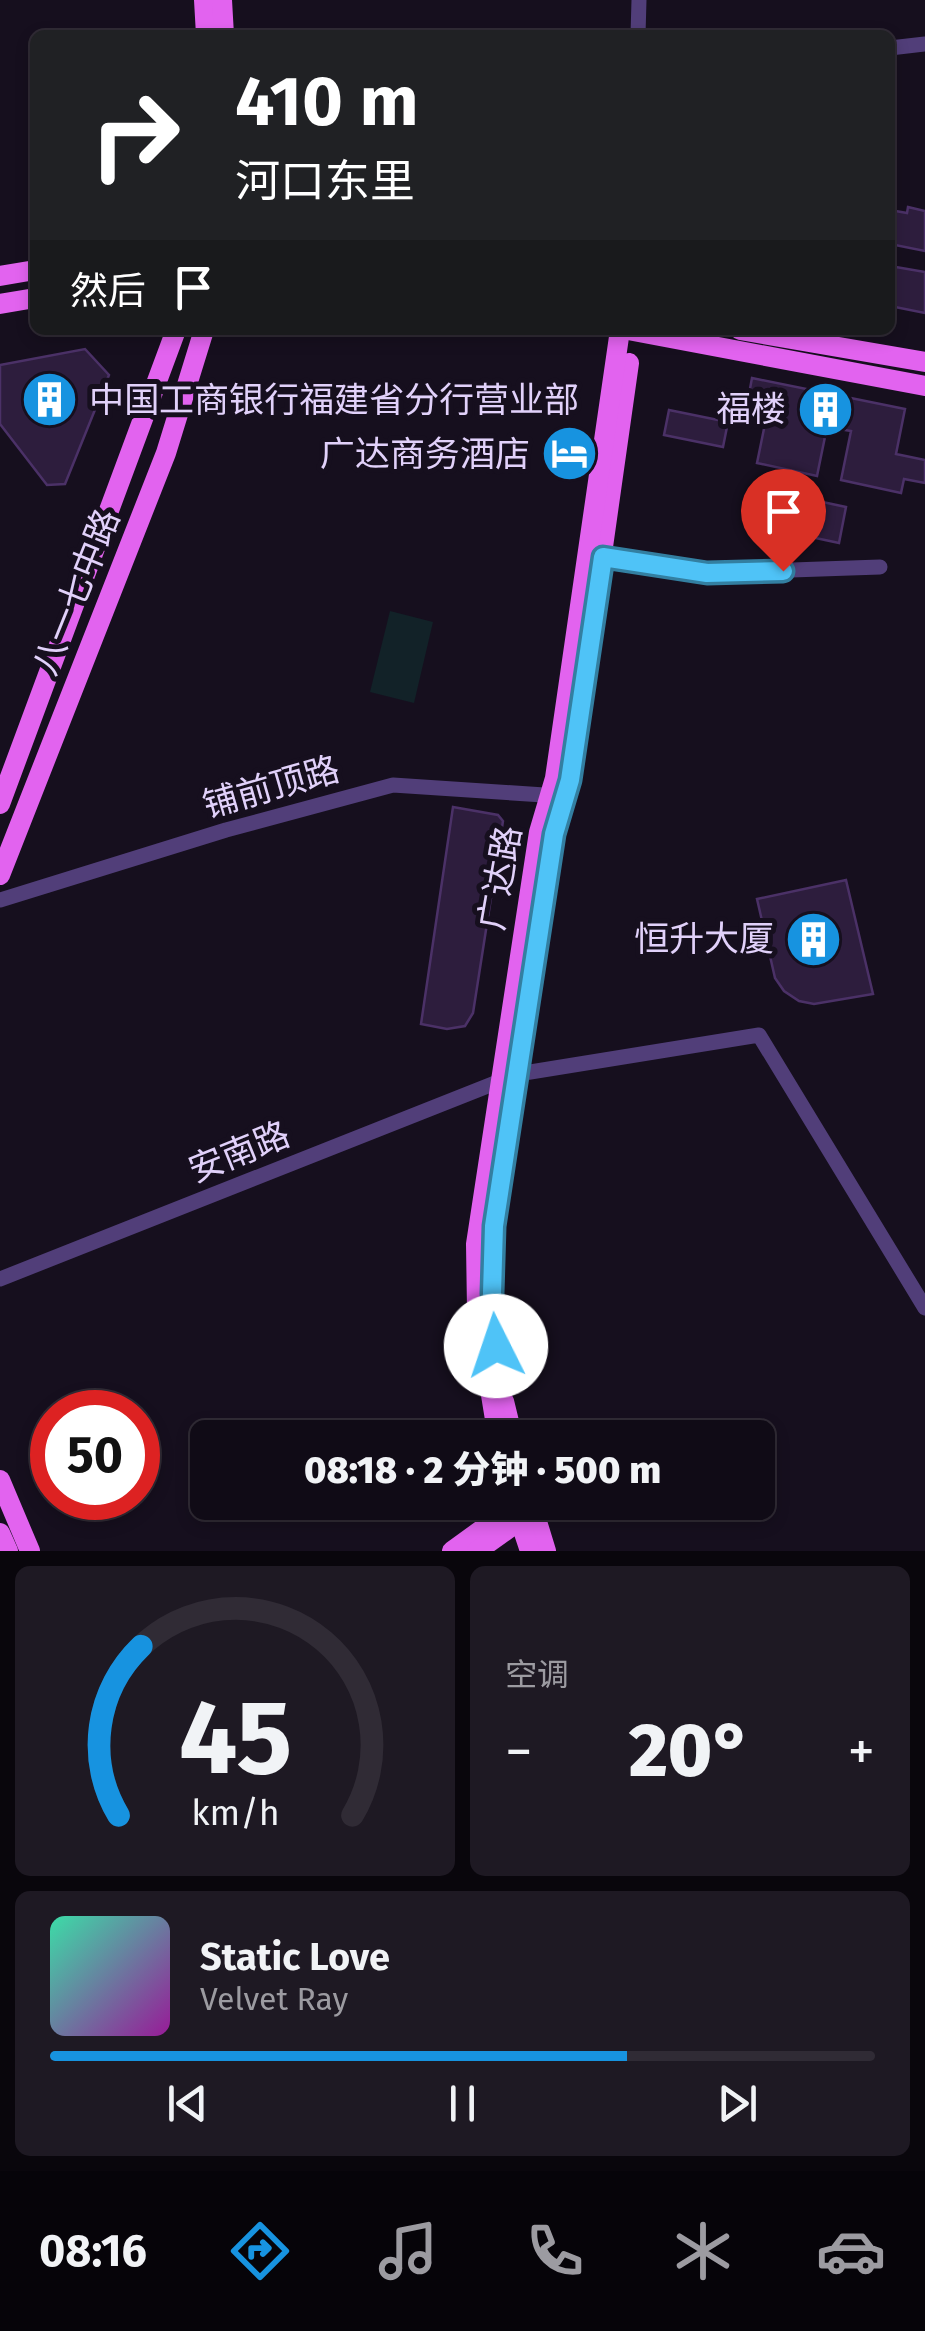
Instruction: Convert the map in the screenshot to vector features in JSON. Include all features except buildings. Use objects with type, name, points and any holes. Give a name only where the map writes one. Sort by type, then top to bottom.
[{"type":"main road","points":[[204,0],[206,30]]},
{"type":"main road","points":[[222,0],[224,30]]},
{"type":"main road","points":[[0,276],[30,271]]},
{"type":"main road","points":[[0,304],[30,299]]},
{"type":"main road","points":[[157,335],[164,365]]},
{"type":"main road","name":"八一七中路","points":[[0,804],[174,335]]},
{"type":"main road","name":"八一七中路","points":[[0,875],[166,453],[203,335]]},
{"type":"main road","points":[[194,370],[218,335]]},
{"type":"main road","name":"广达路","points":[[509,1420],[498,1370],[492,1276],[509,1077],[539,832],[558,796],[603,557],[628,335]]},
{"type":"main road","name":"广达路","points":[[558,796],[628,335]]},
{"type":"main road","points":[[655,335],[925,386]]},
{"type":"main road","points":[[769,335],[925,362]]},
{"type":"main road","name":"广达路","points":[[495,1420],[481,1340],[475,1270],[480,1212],[509,1077]]},
{"type":"main road","points":[[0,1480],[30,1551]]},
{"type":"main road","points":[[452,1551],[502,1520]]},
{"type":"main road","points":[[477,1551],[509,1520]]},
{"type":"main road","points":[[524,1520],[530,1551]]},
{"type":"main road","points":[[529,1520],[546,1551]]},
{"type":"main road","points":[[0,1533],[8,1551]]},
{"type":"street","points":[[638,30],[639,0]]},
{"type":"street","points":[[895,47],[925,44]]},
{"type":"street","points":[[603,557],[707,573],[880,567]]},
{"type":"street","name":"铺前顶路","points":[[0,900],[226,830],[393,785],[558,796]]},
{"type":"street","name":"安南路","points":[[0,1279],[509,1077],[759,1035],[925,1308]]},
{"type":"shaded area","points":[[390,611],[433,622],[414,703],[370,692]]},
{"type":"place","name":"中国工商银行福建省分行营业部","points":[[50,400]]},
{"type":"place","name":"福楼","points":[[825,409]]},
{"type":"place","name":"广达商务酒店","points":[[569,454]]},
{"type":"place","name":"恒升大厦","points":[[813,939]]},
{"type":"route","points":[[496,1346],[492,1254],[498,1197],[554,834],[570,780],[603,557],[707,573],[783,571]]}]
